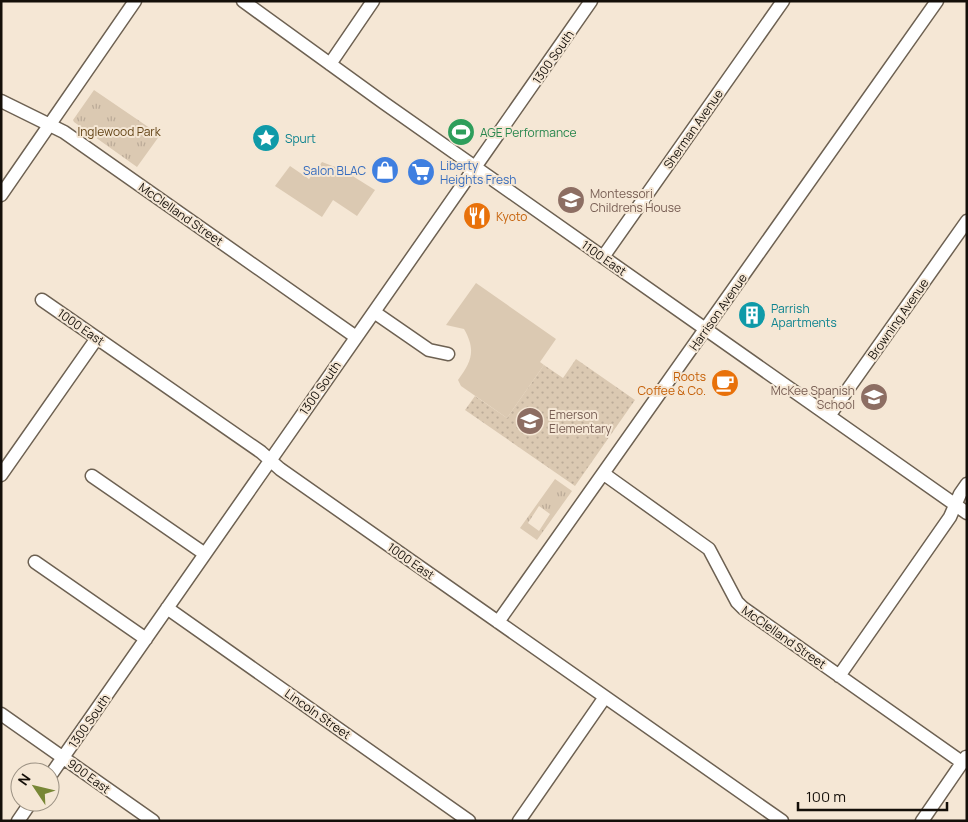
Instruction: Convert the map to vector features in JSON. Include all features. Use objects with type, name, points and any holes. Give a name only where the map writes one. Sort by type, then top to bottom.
[{"type":"street","points":[[1,195],[135,1]]},
{"type":"street","name":"1100 East","points":[[243,1],[475,167],[967,513]]},
{"type":"street","points":[[330,64],[373,1]]},
{"type":"street","name":"1300 South","points":[[60,762],[591,1]]},
{"type":"street","name":"Sherman Avenue","points":[[603,257],[783,1]]},
{"type":"street","name":"Harrison Avenue","points":[[498,622],[937,1]]},
{"type":"street","name":"McClelland Street","points":[[1,101],[64,132],[356,337]]},
{"type":"street","name":"Browning Avenue","points":[[829,416],[967,221]]},
{"type":"street","name":"1000 East","points":[[42,300],[782,821]]},
{"type":"street","points":[[374,312],[422,346],[436,352],[448,354]]},
{"type":"street","points":[[1,475],[97,338]]},
{"type":"street","name":"McClelland Street","points":[[604,474],[709,548],[739,605],[839,676],[965,760]]},
{"type":"street","points":[[92,476],[205,554]]},
{"type":"street","points":[[839,676],[950,517],[967,484]]},
{"type":"street","points":[[34,562],[146,639]]},
{"type":"street","name":"Lincoln Street","points":[[167,608],[469,821]]},
{"type":"street","points":[[519,821],[605,697]]},
{"type":"street","name":"900 East","points":[[1,714],[153,821]]},
{"type":"street","points":[[922,821],[965,760]]},
{"type":"green space","name":"Inglewood Park","points":[[94,90],[160,135],[137,167],[74,122],[73,120]]},
{"type":"green space","points":[[322,162],[343,170],[375,190],[357,216],[333,200],[322,217],[275,186],[290,166],[309,179]]},
{"type":"green space","points":[[476,283],[556,339],[540,362],[544,365],[507,418],[461,386],[458,380],[467,367],[471,355],[470,343],[464,329],[446,325]]},
{"type":"green space","points":[[576,359],[635,400],[575,486],[465,410],[475,396],[507,418],[544,365],[563,378]]},
{"type":"green space","points":[[555,479],[572,491],[537,540],[520,528]],"holes":[[[539,506],[550,514],[539,531],[528,523]]]},
{"type":"place","name":"AGE Performance","points":[[461,132]]},
{"type":"place","name":"Spurt","points":[[266,138]]},
{"type":"place","name":"Salon BLAC","points":[[385,170]]},
{"type":"place","name":"Liberty Heights Fresh","points":[[421,172]]},
{"type":"place","name":"Montessori Childrens House","points":[[571,200]]},
{"type":"place","name":"Kyoto","points":[[477,216]]},
{"type":"place","name":"Parrish Apartments","points":[[752,315]]},
{"type":"place","name":"Roots Coffee & Co.","points":[[725,383]]},
{"type":"place","name":"McKee Spanish School","points":[[874,397]]},
{"type":"place","name":"Emerson Elementary","points":[[530,421]]}]
